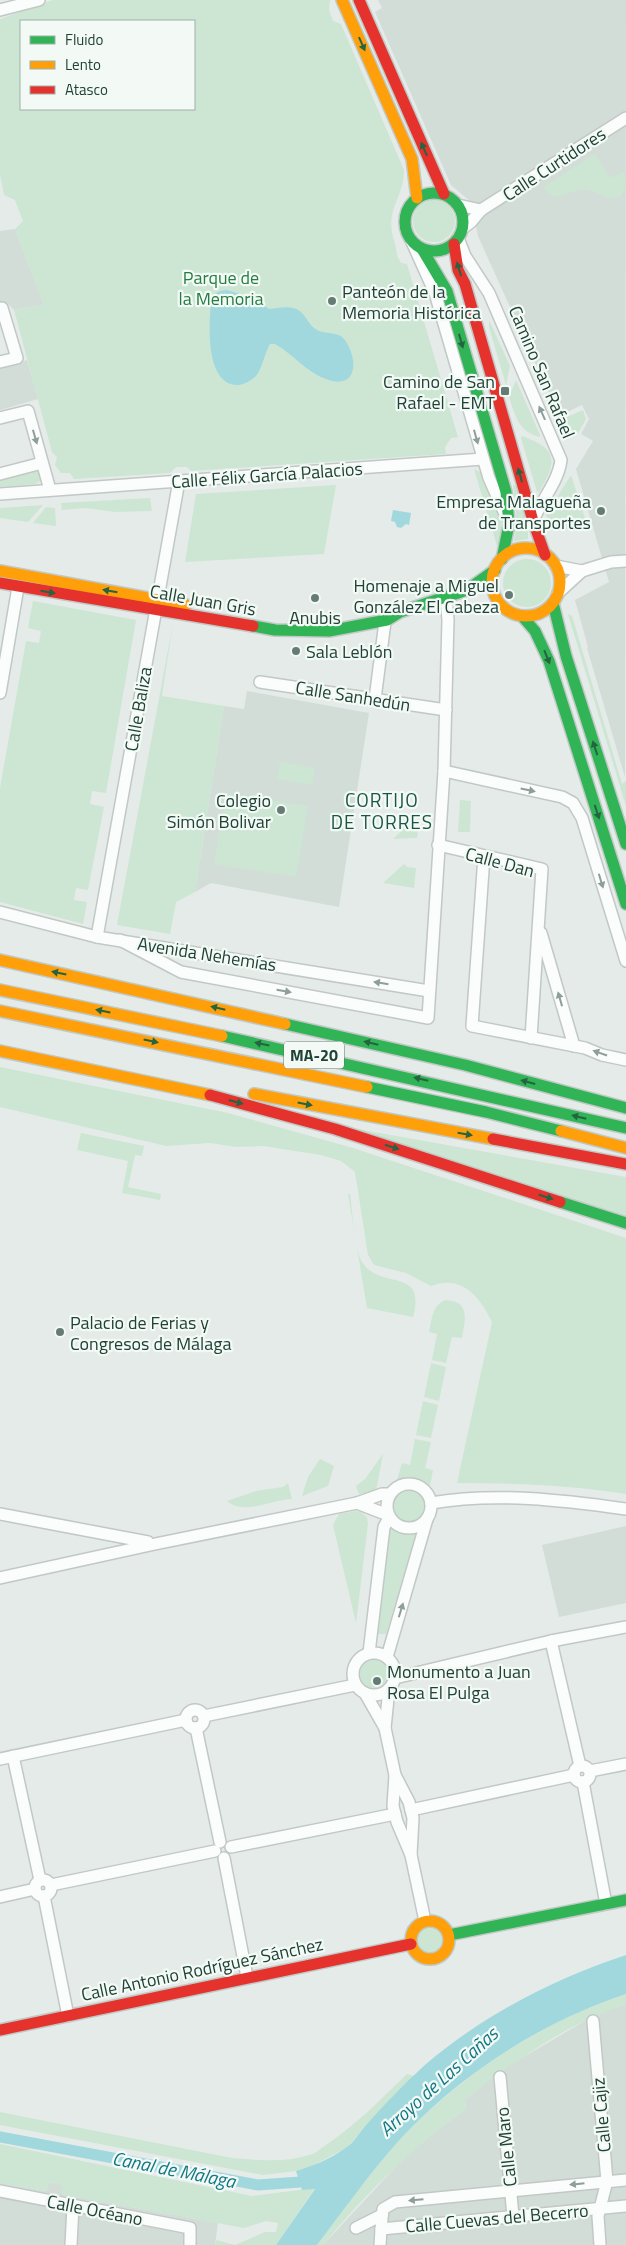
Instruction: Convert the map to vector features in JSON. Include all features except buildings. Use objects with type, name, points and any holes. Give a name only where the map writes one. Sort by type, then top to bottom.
[{"type":"main road","points":[[342,0],[412,159],[417,198]]},
{"type":"main road","points":[[359,0],[444,194],[458,205],[463,217],[458,237],[458,270],[465,284],[533,521],[545,554],[556,566],[560,579],[556,598],[566,656],[626,844]]},
{"type":"main road","points":[[444,194],[431,192],[417,198],[409,206],[405,218],[406,232],[448,291],[506,492],[509,524],[502,559],[495,570],[493,583],[495,595],[506,610],[522,616],[539,614],[556,598]]},
{"type":"main road","points":[[417,245],[439,251],[458,237]]},
{"type":"main road","points":[[502,559],[512,552],[524,549],[535,550],[545,554]]},
{"type":"main road","name":"Calle Juan Gris","points":[[0,583],[273,621],[325,623],[386,616],[400,612],[467,590],[495,570]]},
{"type":"main road","name":"Calle Juan Gris","points":[[0,571],[157,605]]},
{"type":"main road","name":"Calle Juan Gris","points":[[467,590],[495,595]]},
{"type":"main road","points":[[522,616],[535,631],[548,661],[626,904]]},
{"type":"main road","points":[[0,960],[465,1065],[626,1108]]},
{"type":"main road","name":"MA-20","points":[[0,990],[335,1060],[626,1128]]},
{"type":"main road","name":"MA-20","points":[[0,1010],[486,1112],[626,1148]]},
{"type":"main road","points":[[0,1042],[327,1108],[626,1164]]},
{"type":"main road","points":[[0,1051],[200,1092],[335,1129],[626,1223]]},
{"type":"main road","points":[[449,1935],[626,1900]]},
{"type":"main road","points":[[425,1921],[437,1922],[443,1925],[449,1935],[447,1951],[435,1959],[428,1960],[418,1956],[411,1944],[413,1931],[419,1924],[425,1921]]},
{"type":"main road","name":"Calle Antonio Rodríguez Sánchez","points":[[0,2030],[411,1944]]},
{"type":"street","points":[[0,10],[39,0]]},
{"type":"street","name":"Calle Curtidores","points":[[458,237],[481,210],[626,118]]},
{"type":"street","points":[[458,205],[469,209],[481,210]]},
{"type":"street","name":"Camino San Rafael","points":[[458,237],[466,256],[489,293],[561,460],[559,473],[533,521]]},
{"type":"street","points":[[417,245],[435,293],[489,478],[509,524]]},
{"type":"street","points":[[0,362],[17,358],[1,309]]},
{"type":"street","points":[[0,418],[28,411],[50,490]]},
{"type":"street","name":"Calle Félix García Palacios","points":[[0,494],[483,459]]},
{"type":"street","points":[[0,474],[42,463]]},
{"type":"street","name":"Calle Baliza","points":[[97,937],[179,481]]},
{"type":"street","points":[[556,566],[582,571],[611,562],[626,561]]},
{"type":"street","points":[[556,598],[582,571]]},
{"type":"street","points":[[0,692],[18,586]]},
{"type":"street","name":"Avenida Nehemías","points":[[120,940],[181,972],[428,1018],[444,771],[448,620],[446,597]]},
{"type":"street","points":[[375,699],[386,616]]},
{"type":"street","name":"Calle Sanhedún","points":[[260,682],[446,710]]},
{"type":"street","points":[[444,771],[482,781],[562,797],[573,803],[582,818],[626,961]]},
{"type":"street","name":"Calle Dan","points":[[438,846],[542,869],[531,1038]]},
{"type":"street","points":[[484,856],[472,1026],[574,1046],[626,1060]]},
{"type":"street","points":[[0,912],[97,937],[120,940]]},
{"type":"street","name":"Calle Dan","points":[[538,924],[574,1046]]},
{"type":"street","name":"Avenida Nehemías","points":[[120,940],[429,991]]},
{"type":"street","points":[[387,1657],[427,1519],[431,1503],[424,1490],[412,1484],[399,1486],[390,1494],[386,1508],[394,1524],[408,1529],[416,1528],[427,1519]]},
{"type":"street","points":[[0,1578],[357,1502],[382,1494],[390,1494]]},
{"type":"street","points":[[431,1503],[465,1497],[536,1499],[626,1509]]},
{"type":"street","points":[[357,1502],[389,1516]]},
{"type":"street","points":[[0,1514],[155,1544]]},
{"type":"street","points":[[369,1653],[384,1527],[389,1516]]},
{"type":"street","points":[[395,1678],[551,1641],[626,1627]]},
{"type":"street","points":[[551,1641],[582,1774],[606,1904]]},
{"type":"street","points":[[385,1728],[389,1689],[395,1678],[394,1666],[387,1657],[376,1652],[369,1653],[363,1656],[354,1666],[352,1672],[356,1685],[365,1693],[385,1728],[396,1775],[413,1818],[411,1854]]},
{"type":"street","points":[[204,1716],[356,1685]]},
{"type":"street","points":[[365,1693],[378,1695],[389,1689]]},
{"type":"street","points":[[194,1709],[202,1712],[204,1716],[204,1723],[196,1728],[188,1725],[186,1720],[188,1712],[194,1709]]},
{"type":"street","points":[[0,1759],[186,1720]]},
{"type":"street","points":[[196,1728],[247,1977]]},
{"type":"street","points":[[13,1756],[43,1887],[68,2016]]},
{"type":"street","points":[[411,1810],[626,1764]]},
{"type":"street","points":[[396,1775],[393,1806],[411,1854],[425,1921]]},
{"type":"street","points":[[0,1897],[395,1814]]},
{"type":"street","name":"Calle Cajiz","points":[[593,2021],[607,2181],[598,2216],[600,2245]]},
{"type":"street","name":"Calle Maro","points":[[500,2077],[513,2216]]},
{"type":"street","name":"Calle Cuevas del Becerro","points":[[626,2180],[396,2202],[383,2209],[382,2228],[626,2206]]},
{"type":"street","name":"Calle Océano","points":[[0,2191],[190,2228],[190,2245]]},
{"type":"street","points":[[71,2245],[73,2206]]},
{"type":"street","name":"Calle Cuevas del Becerro","points":[[356,2228],[382,2215]]},
{"type":"street","points":[[380,2245],[382,2228]]},
{"type":"shaded area","points":[[378,0],[626,0],[625,777],[587,648],[575,600],[609,582],[576,469],[593,441],[581,434],[589,419],[582,405],[559,416],[478,236],[471,202],[451,185],[375,12],[382,8]]},
{"type":"shaded area","points":[[15,229],[44,305],[14,310],[7,303],[0,303],[0,231]]},
{"type":"shaded area","points":[[27,360],[38,399],[0,410],[0,369]]},
{"type":"shaded area","name":"Colegio Simón Bolivar","points":[[247,691],[369,713],[339,907],[211,883],[195,892],[224,706],[244,709]]},
{"type":"shaded area","points":[[626,1526],[626,1603],[559,1617],[542,1545]]},
{"type":"shaded area","points":[[626,2005],[626,2245],[323,2245],[402,2160],[432,2134],[466,2109],[465,2099],[508,2066],[583,2022],[601,2012]]},
{"type":"shaded area","points":[[48,2182],[63,2185],[61,2194],[218,2223],[215,2245],[0,2245],[0,2183],[46,2191]]},
{"type":"green space","name":"Parque de la Memoria","points":[[53,0],[330,0],[329,10],[333,21],[341,24],[404,170],[401,189],[391,222],[392,232],[398,258],[401,263],[407,264],[458,437],[451,438],[445,447],[446,454],[191,471],[187,467],[176,467],[170,473],[74,479],[70,473],[61,473],[55,465],[57,457],[52,452],[14,310],[44,305],[15,229],[23,221],[15,200],[4,195],[0,175],[0,19]]},
{"type":"green space","points":[[595,154],[610,178],[626,171],[626,186],[621,196],[613,198],[588,190],[581,190],[558,197],[548,193],[543,187]]},
{"type":"green space","points":[[434,200],[449,206],[455,221],[449,236],[434,242],[419,236],[413,221],[419,206]]},
{"type":"green space","points":[[489,320],[510,366],[506,385],[489,327]]},
{"type":"green space","points":[[516,380],[540,437],[527,432],[516,417],[509,397]]},
{"type":"green space","points":[[583,410],[586,419],[578,433],[565,430],[562,419]]},
{"type":"green space","points":[[522,436],[543,446],[551,458],[549,472],[539,492],[537,492]]},
{"type":"green space","points":[[474,469],[484,474],[502,518],[498,549]]},
{"type":"green space","points":[[38,471],[41,479],[35,484],[0,487],[0,481]]},
{"type":"green space","points":[[571,475],[587,524],[563,530],[553,526],[546,515]]},
{"type":"green space","points":[[336,485],[324,554],[185,562],[196,494]]},
{"type":"green space","points":[[513,485],[516,486],[528,521],[528,539],[514,541],[516,515]]},
{"type":"green space","points":[[150,498],[152,511],[115,512],[86,508],[62,510],[61,503]]},
{"type":"green space","points":[[43,505],[28,522],[0,518],[0,508]]},
{"type":"green space","points":[[46,507],[55,508],[56,526],[33,523]]},
{"type":"green space","points":[[522,559],[532,559],[544,566],[551,578],[551,588],[544,600],[532,607],[522,607],[514,603],[507,596],[503,588],[503,578],[507,570],[514,563]]},
{"type":"green space","points":[[33,601],[136,620],[106,793],[92,791],[90,804],[104,807],[88,890],[76,888],[74,900],[87,902],[83,924],[0,902],[0,788],[26,641],[39,643],[41,631],[28,628]]},
{"type":"green space","points":[[568,614],[572,616],[622,784],[626,781],[626,806]]},
{"type":"green space","points":[[173,623],[162,696],[224,706],[195,892],[176,902],[170,934],[117,925]]},
{"type":"green space","points":[[280,762],[315,768],[312,785],[277,779]]},
{"type":"green space","points":[[226,793],[308,806],[296,877],[214,864]]},
{"type":"green space","points":[[460,800],[471,801],[470,832],[458,832]]},
{"type":"green space","points":[[412,821],[419,822],[417,838],[393,839]]},
{"type":"green space","points":[[404,864],[407,867],[416,868],[414,888],[383,883]]},
{"type":"green space","points":[[0,1067],[228,1113],[353,1148],[626,1238],[626,1494],[542,1485],[457,1483],[492,1322],[476,1296],[461,1286],[452,1283],[442,1283],[431,1286],[406,1273],[374,1265],[368,1255],[355,1172],[341,1161],[321,1155],[263,1146],[236,1147],[210,1143],[166,1146],[0,1107]]},
{"type":"green space","points":[[346,1127],[626,1177],[626,1218]]},
{"type":"green space","points":[[81,1133],[144,1146],[142,1156],[135,1155],[128,1187],[161,1194],[160,1200],[122,1193],[128,1161],[77,1150]]},
{"type":"green space","points":[[348,1194],[350,1194],[356,1239],[362,1262],[370,1271],[380,1276],[408,1285],[413,1291],[416,1301],[413,1317],[367,1308]]},
{"type":"green space","points":[[445,1300],[459,1304],[463,1308],[465,1318],[462,1338],[452,1337],[446,1363],[432,1360],[437,1334],[429,1332],[435,1309]]},
{"type":"green space","points":[[431,1363],[446,1367],[439,1401],[424,1397]]},
{"type":"green space","points":[[423,1401],[438,1405],[431,1438],[416,1435]]},
{"type":"green space","points":[[415,1439],[431,1442],[425,1468],[433,1470],[430,1486],[414,1479],[397,1480],[402,1463],[410,1465]]},
{"type":"green space","points":[[383,1454],[376,1491],[359,1494],[356,1486],[365,1479]]},
{"type":"green space","points":[[320,1459],[334,1466],[328,1486],[302,1496],[308,1477]]},
{"type":"green space","points":[[288,1483],[292,1499],[250,1507],[234,1505],[227,1501],[256,1491],[283,1487]]},
{"type":"green space","points":[[409,1491],[421,1495],[425,1507],[421,1519],[409,1523],[397,1519],[393,1507],[397,1495]]},
{"type":"green space","points":[[355,1511],[361,1512],[367,1517],[368,1524],[356,1623],[333,1525],[339,1514]]},
{"type":"green space","points":[[389,1527],[402,1533],[416,1533],[386,1634],[376,1634]]},
{"type":"green space","points":[[374,1660],[384,1664],[388,1674],[384,1684],[374,1688],[364,1684],[360,1674],[364,1664]]},
{"type":"green space","points":[[430,1928],[439,1932],[443,1941],[439,1950],[430,1954],[421,1950],[417,1941],[421,1932]]},
{"type":"green space","points":[[626,1994],[626,2005],[583,2022],[562,2033],[522,2058],[465,2099],[466,2109],[427,2139],[390,2172],[323,2245],[317,2245],[379,2163],[413,2126],[467,2079],[528,2038],[593,2006]]},
{"type":"green space","points":[[407,2074],[414,2076],[346,2148],[310,2167],[296,2171],[263,2175],[0,2125],[0,2112],[232,2158],[271,2160],[300,2158],[313,2154],[348,2129]]},
{"type":"green space","points":[[0,2144],[252,2196],[315,2188],[276,2245],[235,2245],[265,2232],[276,2232],[278,2223],[266,2221],[244,2228],[61,2194],[62,2185],[49,2182],[47,2191],[0,2183]]},
{"type":"green space","points":[[216,2240],[235,2245],[215,2245]]},
{"type":"water","points":[[227,290],[253,298],[269,309],[295,308],[318,330],[342,337],[352,356],[352,372],[349,377],[344,381],[336,382],[326,379],[312,372],[275,344],[270,344],[256,376],[248,382],[239,385],[229,383],[221,377],[216,369],[212,358],[210,335],[212,298],[218,292]]},
{"type":"water","points":[[393,510],[411,513],[409,525],[406,524],[401,528],[397,527],[395,522],[391,521]]},
{"type":"water","name":"Arroyo de Las Cañas","points":[[626,1955],[626,1994],[560,2021],[497,2057],[467,2078],[439,2101],[389,2152],[317,2245],[276,2245],[315,2189],[302,2190],[296,2171],[327,2159],[348,2147],[381,2108],[426,2064],[472,2029],[547,1987]]},
{"type":"waterway","name":"Canal de Málaga","points":[[0,2137],[258,2185],[300,2182],[314,2177]]},
{"type":"traffic: fast","points":[[428,193],[440,193],[455,201],[463,216],[463,222],[463,228],[455,243],[440,251],[428,251],[413,243],[405,228],[405,216],[413,201],[428,193]]},
{"type":"traffic: fast","points":[[422,249],[447,291],[506,492],[509,524],[502,559]]},
{"type":"traffic: fast","points":[[253,626],[275,630],[329,631],[387,620],[400,612],[467,590],[495,570]]},
{"type":"traffic: fast","points":[[553,603],[566,656],[626,844]]},
{"type":"traffic: fast","points":[[522,616],[535,631],[549,661],[626,904]]},
{"type":"traffic: fast","points":[[285,1024],[465,1065],[626,1108]]},
{"type":"traffic: fast","points":[[222,1036],[626,1128]]},
{"type":"traffic: fast","points":[[367,1087],[486,1112],[561,1131]]},
{"type":"traffic: fast","points":[[560,1202],[626,1223]]},
{"type":"traffic: fast","points":[[449,1935],[626,1900]]},
{"type":"traffic: slow","points":[[342,0],[412,159],[417,198]]},
{"type":"traffic: slow","points":[[526,548],[539,551],[550,558],[557,569],[560,582],[557,595],[550,606],[539,613],[526,616],[513,613],[502,606],[495,595],[492,582],[495,569],[502,558],[513,551],[526,548]]},
{"type":"traffic: slow","points":[[0,571],[186,605]]},
{"type":"traffic: slow","points":[[0,960],[285,1024]]},
{"type":"traffic: slow","points":[[0,990],[222,1036]]},
{"type":"traffic: slow","points":[[0,1011],[367,1087]]},
{"type":"traffic: slow","points":[[0,1051],[210,1095]]},
{"type":"traffic: slow","points":[[254,1094],[493,1139]]},
{"type":"traffic: slow","points":[[561,1131],[626,1148]]},
{"type":"traffic: slow","points":[[430,1921],[444,1926],[449,1940],[444,1954],[430,1959],[416,1954],[411,1940],[416,1926],[430,1921]]},
{"type":"traffic: jam","points":[[359,0],[444,194]]},
{"type":"traffic: jam","points":[[454,244],[458,270],[465,284],[533,521],[545,555]]},
{"type":"traffic: jam","points":[[0,583],[253,626]]},
{"type":"traffic: jam","points":[[210,1095],[335,1129],[560,1202]]},
{"type":"traffic: jam","points":[[493,1139],[626,1164]]},
{"type":"traffic: jam","points":[[0,2030],[411,1944]]},
{"type":"place","name":"Panteón de la Memoria Histórica","points":[[332,301]]},
{"type":"place","name":"Camino de San Rafael - EMT","points":[[505,391]]},
{"type":"place","name":"Empresa Malagueña de Transportes","points":[[601,511]]},
{"type":"place","name":"Homenaje a Miguel González El Cabeza","points":[[509,595]]},
{"type":"place","name":"Anubis","points":[[315,598]]},
{"type":"place","name":"Sala Leblón","points":[[296,651]]},
{"type":"place","name":"Colegio Simón Bolivar","points":[[281,810]]},
{"type":"place","name":"Palacio de Ferias y Congresos de Málaga","points":[[60,1332]]},
{"type":"place","name":"Monumento a Juan Rosa El Pulga","points":[[377,1681]]},
{"type":"district","name":"CORTIJO DE TORRES","points":[[382,810]]}]
